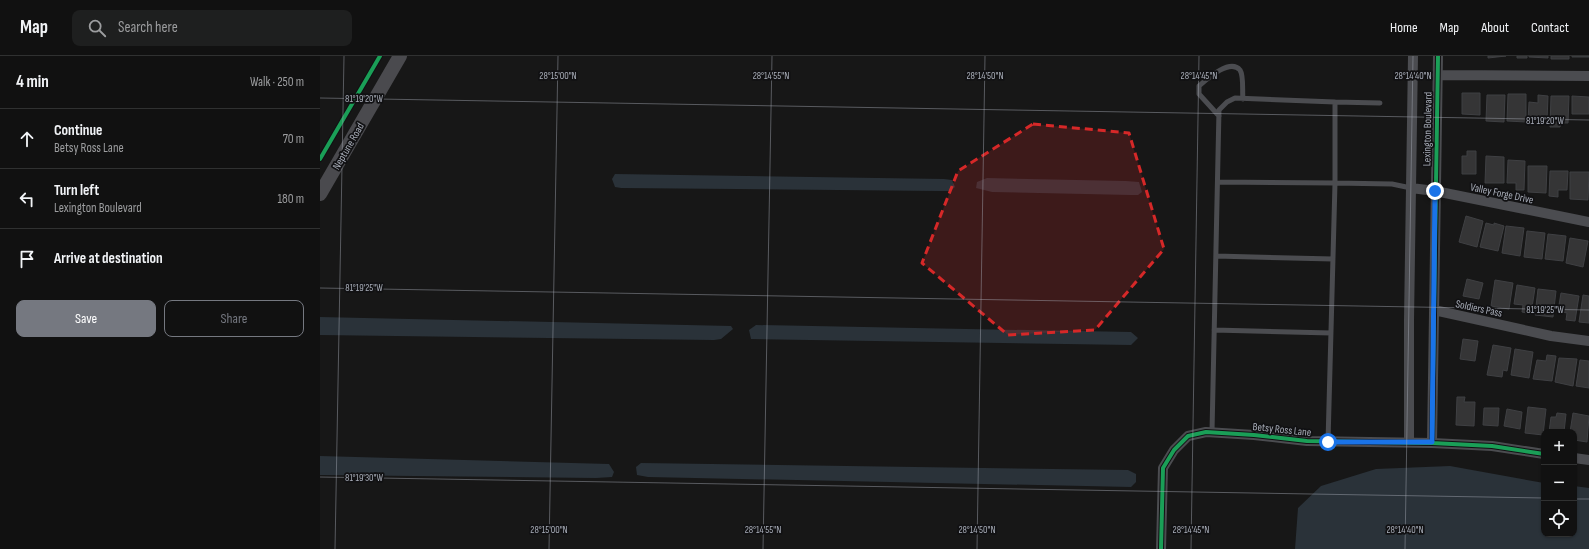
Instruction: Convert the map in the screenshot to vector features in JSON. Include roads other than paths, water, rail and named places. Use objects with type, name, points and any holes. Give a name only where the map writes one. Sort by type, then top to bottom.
[{"type":"main road","name":"Neptune Road","points":[[320,194],[400,56]]},
{"type":"street","name":"Lexington Boulevard","points":[[1409,442],[1413,56]]},
{"type":"street","name":"Lexington Boulevard","points":[[1432,442],[1438,56]]},
{"type":"street","points":[[1437,75],[1589,76]]},
{"type":"street","name":"Valley Forge Drive","points":[[1411,188],[1435,191],[1589,222]]},
{"type":"street","name":"Soldiers Pass","points":[[1434,310],[1551,336],[1589,341]]},
{"type":"street","name":"Betsy Ross Lane","points":[[1161,549],[1163,468],[1174,450],[1188,436],[1212,432],[1328,442],[1432,442],[1492,446],[1541,454]]},
{"type":"street","points":[[1577,458],[1589,460]]},
{"type":"lane","points":[[1219,116],[1199,94],[1199,86],[1210,76],[1226,66],[1234,66],[1240,70],[1242,76],[1243,99]]},
{"type":"lane","points":[[1212,432],[1219,110],[1227,102],[1235,98],[1380,104]]},
{"type":"lane","points":[[1328,442],[1335,183],[1335,102]]},
{"type":"lane","points":[[1218,182],[1392,184],[1411,188]]},
{"type":"lane","points":[[1216,256],[1333,259]]},
{"type":"lane","points":[[1214,330],[1331,333]]}]
